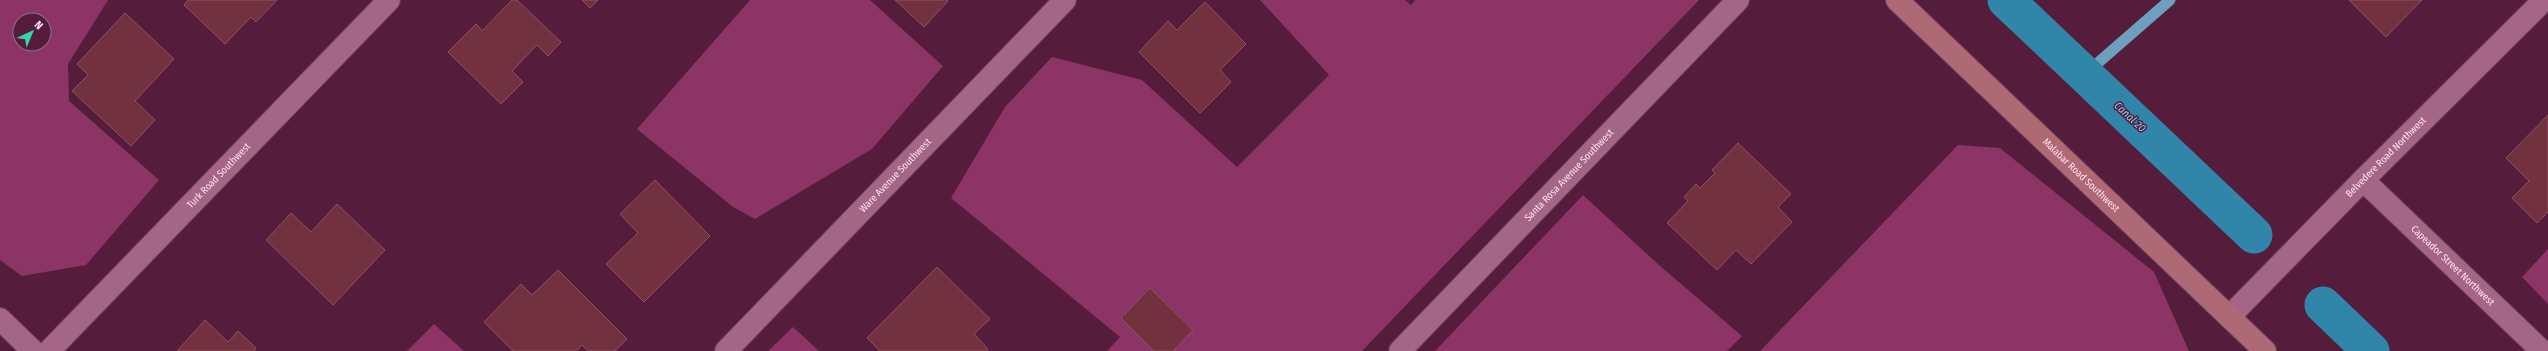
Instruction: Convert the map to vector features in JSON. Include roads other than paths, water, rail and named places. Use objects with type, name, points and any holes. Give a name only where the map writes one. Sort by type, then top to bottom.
[{"type":"main road","name":"Malabar Road Southwest","points":[[1897,0],[2265,351]]},
{"type":"street","name":"Turk Road Southwest","points":[[49,351],[389,0]]},
{"type":"street","name":"Ware Avenue Southwest","points":[[726,351],[1065,0]]},
{"type":"street","name":"Santa Rosa Avenue Southwest","points":[[1400,351],[1738,0]]},
{"type":"street","name":"Belvedere Road Northwest","points":[[2229,317],[2363,180],[2544,0]]},
{"type":"street","name":"Capeador Street Northwest","points":[[2363,180],[2542,351]]},
{"type":"street","points":[[0,319],[33,351]]},
{"type":"waterway","name":"Canal 20","points":[[2006,0],[2254,235]]},
{"type":"waterway","points":[[2084,75],[2170,0]]},
{"type":"waterway","name":"Canal 20","points":[[2323,305],[2371,351]]}]
